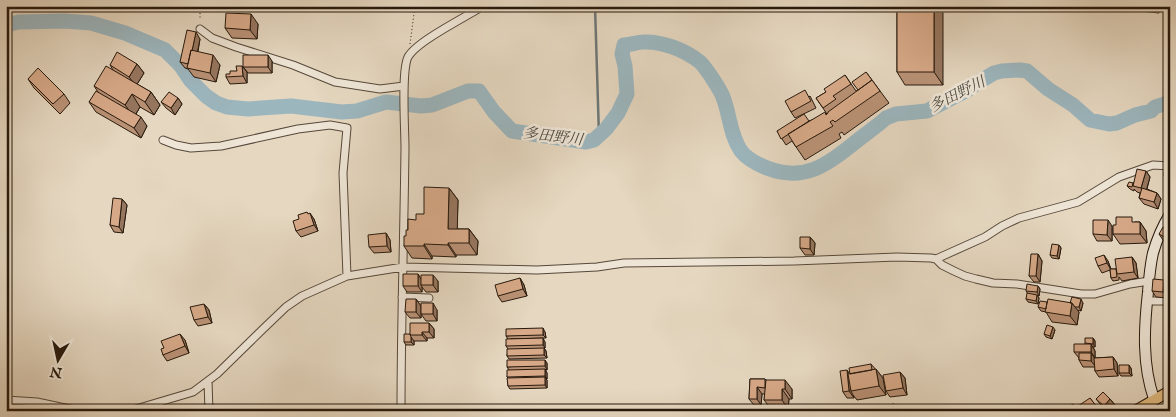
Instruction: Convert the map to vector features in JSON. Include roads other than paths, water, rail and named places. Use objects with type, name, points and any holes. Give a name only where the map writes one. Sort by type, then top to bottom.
[{"type":"main road","points":[[1135,411],[1170,391]]},
{"type":"street","points":[[401,411],[405,146],[404,86],[407,59],[419,45],[483,6]]},
{"type":"street","points":[[200,28],[212,38],[293,64],[335,82],[380,89],[404,86]]},
{"type":"street","points":[[164,140],[176,146],[191,148],[220,146],[298,129],[330,126],[347,128],[344,152],[344,182],[347,276]]},
{"type":"street","points":[[129,411],[193,392],[218,374],[262,328],[286,307],[302,296],[347,276],[403,267],[538,270],[597,267],[624,263],[794,261],[897,257],[936,259],[985,237],[1019,218],[1078,202],[1119,177],[1152,165],[1170,166]]},
{"type":"street","points":[[1154,399],[1150,388],[1144,350],[1147,301],[1152,255],[1160,231],[1170,214]]},
{"type":"street","points":[[936,259],[942,265],[976,280],[1081,294],[1095,294],[1149,280]]},
{"type":"street","points":[[402,298],[429,298]]},
{"type":"street","points":[[1147,301],[1170,301]]},
{"type":"street","points":[[208,382],[209,411]]},
{"type":"street","points":[[6,400],[31,402],[75,410]]},
{"type":"waterway","points":[[595,6],[599,136]]},
{"type":"waterway","name":"多田野川","points":[[6,25],[19,22],[64,21],[91,23],[125,33],[165,50],[206,96],[216,103],[227,107],[248,109],[291,106],[342,112],[357,111],[386,102],[421,106],[432,105],[468,91],[479,91],[494,112],[512,131],[586,142],[594,140],[606,129],[618,113],[627,94],[622,54],[624,45],[641,42],[658,43],[673,47],[687,54],[700,62],[706,69],[723,97],[732,132],[743,154],[767,168],[792,173],[813,170],[823,165],[843,152],[886,118],[896,114],[927,111],[969,89],[994,73],[1002,71],[1027,71],[1090,120],[1109,124],[1151,111],[1155,107],[1170,102]]}]
